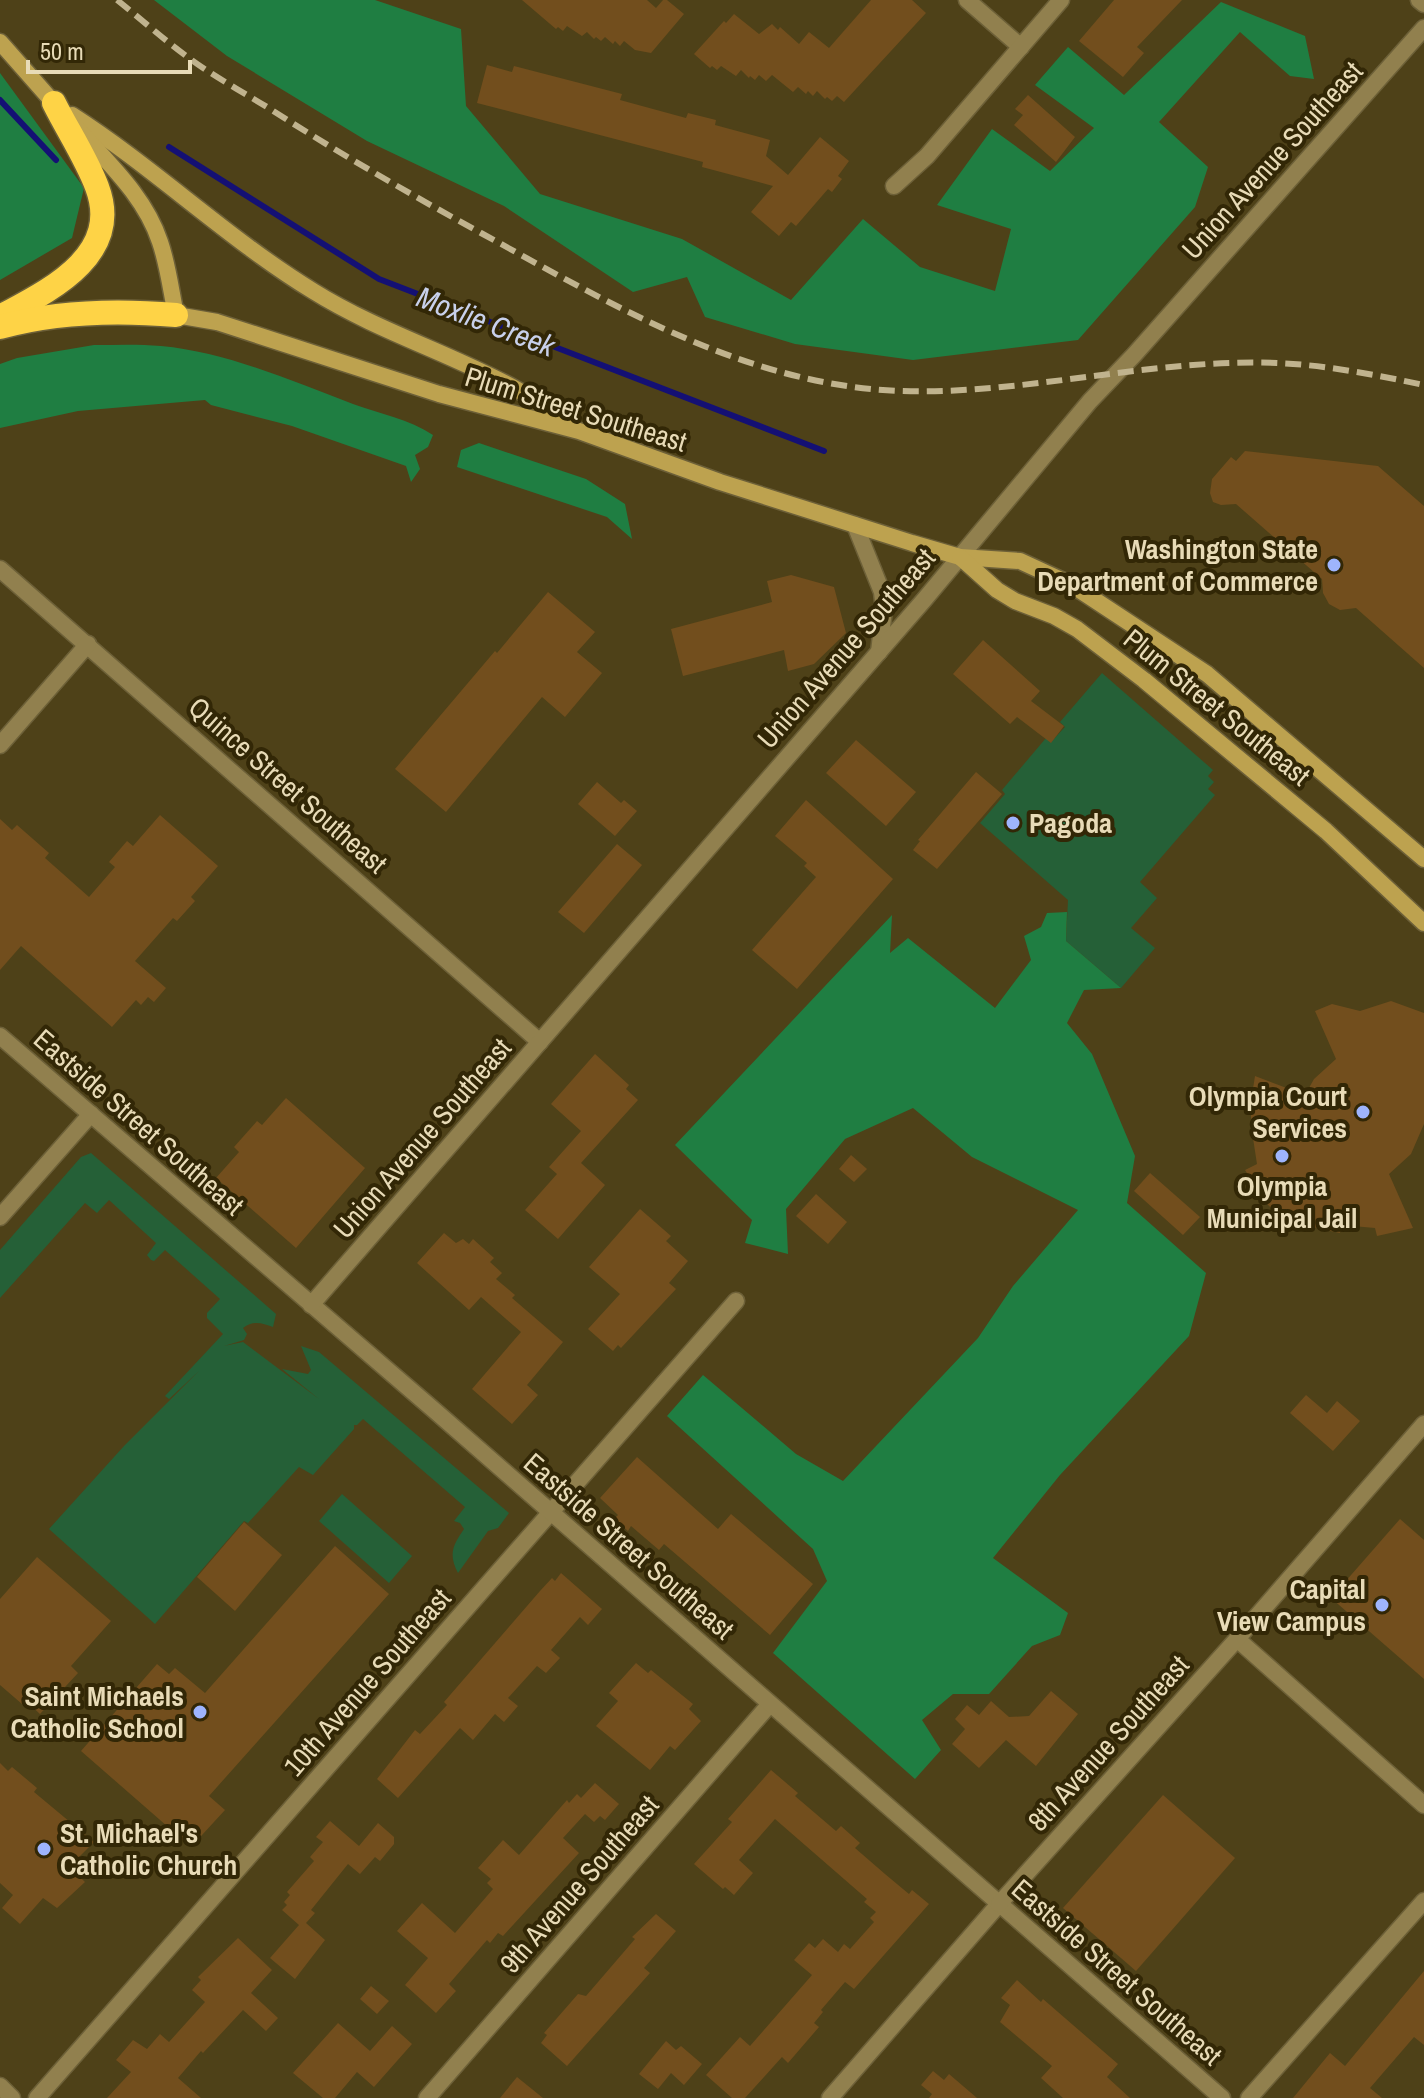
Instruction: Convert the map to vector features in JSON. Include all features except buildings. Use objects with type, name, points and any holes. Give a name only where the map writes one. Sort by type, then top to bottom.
[{"type":"highway","points":[[0,317],[73,273],[90,253],[100,231],[102,203],[96,186],[54,103]]},
{"type":"highway","points":[[0,327],[33,319],[90,312],[176,315]]},
{"type":"main road","points":[[0,42],[126,183],[145,209],[164,254],[176,315]]},
{"type":"main road","points":[[54,103],[128,153],[246,247],[292,278],[400,337],[516,389],[579,431]]},
{"type":"main road","name":"Plum Street Southeast","points":[[176,315],[217,322],[439,394],[579,431],[720,482],[960,557],[1020,561],[1072,585],[1225,688],[1424,859]]},
{"type":"main road","name":"Plum Street Southeast","points":[[960,557],[997,590],[1077,629],[1144,680],[1326,831],[1424,923]]},
{"type":"street","points":[[967,0],[1021,47]]},
{"type":"street","points":[[894,186],[927,156],[1061,0]]},
{"type":"street","points":[[1419,0],[1424,4]]},
{"type":"street","name":"Union Avenue Southeast","points":[[311,1305],[879,652],[1090,401],[1424,28]]},
{"type":"street","points":[[855,525],[882,592],[884,610],[879,652]]},
{"type":"street","name":"Quince Street Southeast","points":[[0,569],[540,1042]]},
{"type":"street","points":[[0,745],[88,644]]},
{"type":"street","name":"Eastside Street Southeast","points":[[0,1036],[1222,2098]]},
{"type":"street","points":[[0,1217],[91,1114]]},
{"type":"street","name":"10th Avenue Southeast","points":[[37,2098],[736,1301]]},
{"type":"street","name":"8th Avenue Southeast","points":[[830,2098],[1424,1424]]},
{"type":"street","points":[[1237,1639],[1424,1805]]},
{"type":"street","name":"9th Avenue Southeast","points":[[427,2098],[770,1704]]},
{"type":"street","points":[[1249,2098],[1424,1901]]},
{"type":"street","points":[[0,2086],[12,2098]]},
{"type":"green space","points":[[154,0],[375,0],[461,29],[466,106],[540,194],[682,239],[791,300],[863,219],[920,267],[995,291],[1011,229],[937,205],[992,129],[1050,171],[1094,128],[1035,85],[1068,47],[1124,95],[1221,2],[1305,36],[1314,79],[1290,76],[1240,32],[1159,122],[1208,167],[1195,207],[1078,340],[913,360],[795,344],[705,317],[687,277],[633,292],[504,206],[367,141],[227,56]]},
{"type":"green space","points":[[0,73],[84,188],[72,238],[0,280]]},
{"type":"green space","points":[[94,345],[161,346],[210,354],[404,421],[433,435],[428,447],[415,455],[420,469],[411,482],[406,466],[292,426],[211,405],[205,400],[78,411],[0,428],[0,364],[17,358]]},
{"type":"green space","points":[[479,443],[586,479],[625,504],[632,539],[607,517],[457,467],[461,450]]},
{"type":"green space","points":[[1102,673],[1213,770],[1208,776],[1214,782],[1208,789],[1215,795],[1140,882],[1157,898],[1131,928],[1155,948],[1121,988],[1066,941],[1068,900],[980,823],[1005,794],[1002,790],[1046,738],[1051,742],[1065,727],[1060,722]]},
{"type":"green space","points":[[1067,912],[1066,941],[1121,988],[1084,990],[1067,1023],[1092,1054],[1135,1156],[1127,1203],[1206,1273],[1189,1336],[1060,1475],[993,1558],[1068,1613],[1060,1635],[1032,1646],[989,1694],[953,1694],[922,1720],[941,1750],[915,1779],[773,1653],[827,1581],[813,1549],[667,1416],[703,1375],[796,1454],[843,1481],[978,1338],[1013,1286],[1078,1210],[972,1157],[913,1108],[845,1139],[786,1209],[788,1254],[745,1243],[752,1220],[675,1145],[892,915],[890,953],[908,938],[995,1008],[1031,960],[1024,936],[1041,927],[1047,913]]},
{"type":"green space","points":[[91,1153],[276,1314],[273,1327],[261,1323],[250,1324],[243,1328],[247,1334],[244,1340],[224,1346],[243,1342],[319,1399],[282,1369],[308,1374],[311,1370],[301,1346],[319,1352],[509,1513],[498,1528],[488,1531],[458,1573],[453,1550],[464,1529],[454,1521],[465,1507],[363,1419],[354,1425],[354,1429],[313,1475],[299,1467],[248,1523],[244,1521],[155,1624],[49,1529],[124,1446],[199,1371],[169,1399],[165,1396],[223,1334],[207,1318],[207,1313],[220,1299],[165,1250],[154,1261],[151,1260],[147,1255],[156,1243],[109,1200],[97,1213],[85,1203],[0,1298],[0,1250],[81,1157]]},
{"type":"green space","points":[[342,1494],[412,1556],[389,1583],[319,1521]]},
{"type":"waterway","name":"Moxlie Creek","points":[[0,100],[56,160]]},
{"type":"waterway","name":"Moxlie Creek","points":[[169,147],[379,279],[824,451]]},
{"type":"railway","points":[[117,0],[208,71],[454,218],[631,313],[735,358],[789,374],[845,386],[949,391],[1183,366],[1277,363],[1332,368],[1424,385]]},
{"type":"place","name":"Washington State Department of Commerce","points":[[1334,565]]},
{"type":"place","name":"Pagoda","points":[[1013,823]]},
{"type":"place","name":"Olympia Court Services","points":[[1363,1112]]},
{"type":"place","name":"Olympia Municipal Jail","points":[[1282,1156]]},
{"type":"place","name":"Capital View Campus","points":[[1382,1605]]},
{"type":"place","name":"Saint Michaels Catholic School","points":[[200,1712]]},
{"type":"place","name":"St. Michael's Catholic Church","points":[[44,1849]]}]
